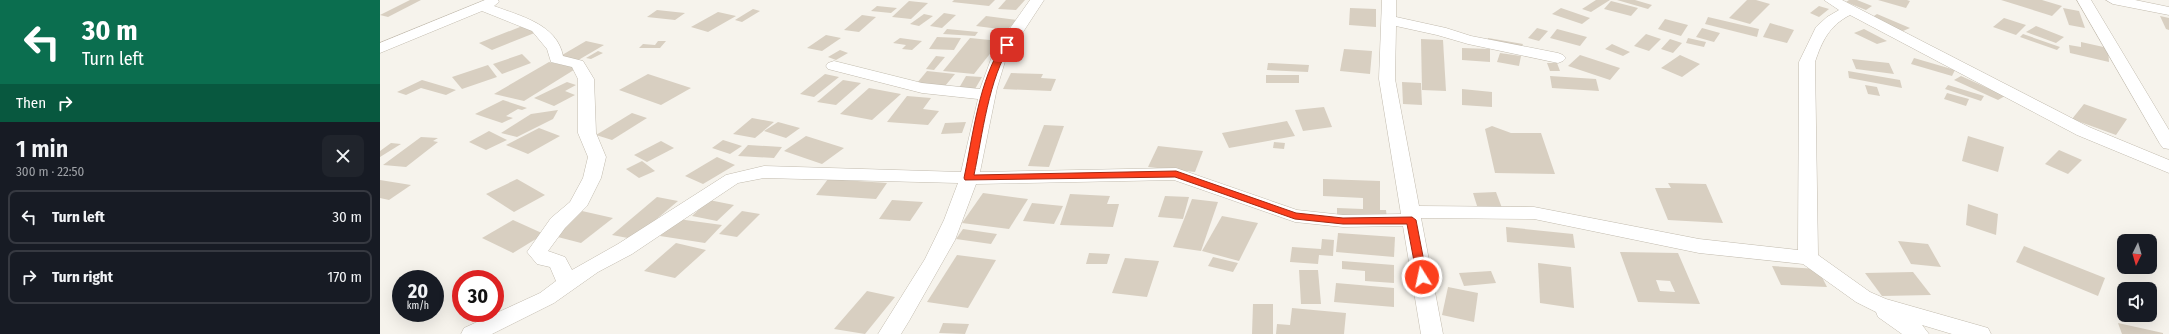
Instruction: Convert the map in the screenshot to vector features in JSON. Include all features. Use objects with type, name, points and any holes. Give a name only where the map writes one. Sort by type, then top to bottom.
[{"type":"street","points":[[380,48],[497,0]]},
{"type":"street","points":[[889,334],[909,305],[945,242],[969,178],[987,95],[998,57],[1037,0]]},
{"type":"street","points":[[1389,0],[1387,80],[1432,334]]},
{"type":"street","points":[[1831,0],[2083,130],[2169,167]]},
{"type":"street","points":[[2084,0],[2169,144]]},
{"type":"street","points":[[2113,0],[2169,11]]},
{"type":"street","points":[[481,6],[537,28],[554,48],[556,59],[578,64],[586,79],[587,133],[597,157],[592,178],[578,206],[558,223],[537,252],[544,259],[558,262],[568,284]]},
{"type":"street","points":[[1808,258],[1807,62],[1818,34],[1831,19],[1849,10]]},
{"type":"street","points":[[1388,20],[1442,31],[1468,40],[1558,58]]},
{"type":"street","points":[[834,66],[922,88],[987,95]]},
{"type":"street","points":[[472,334],[547,298],[591,267],[625,249],[732,179],[764,172],[969,178],[1176,174],[1295,216],[1343,221],[1411,216],[1534,213],[1699,246],[1808,258],[1863,297],[1879,305],[1918,334]]},
{"type":"street","points":[[1879,305],[1980,334]]},
{"type":"building","points":[[410,0],[421,0],[388,17],[380,15]]},
{"type":"building","points":[[954,0],[995,0],[989,6],[952,2]]},
{"type":"building","points":[[1006,0],[1025,0],[1016,10],[998,9]]},
{"type":"building","points":[[1596,0],[1610,0],[1591,12],[1582,9]]},
{"type":"building","points":[[1617,0],[1635,0],[1652,5],[1648,9]]},
{"type":"building","points":[[1747,0],[1756,0],[1770,4],[1750,24],[1729,18]]},
{"type":"building","points":[[1849,0],[1857,0],[1872,6],[1866,10],[1846,2]]},
{"type":"building","points":[[1878,0],[1907,0],[1910,1],[1906,8]]},
{"type":"building","points":[[2001,0],[2042,0],[2062,6],[2052,16]]},
{"type":"building","points":[[909,1],[928,3],[911,19],[892,17]]},
{"type":"building","points":[[1611,1],[1638,8],[1631,16],[1604,9]]},
{"type":"building","points":[[877,6],[897,8],[891,13],[871,11]]},
{"type":"building","points":[[1819,6],[1829,9],[1819,17],[1810,13]]},
{"type":"building","points":[[1350,8],[1376,9],[1376,27],[1349,25]]},
{"type":"building","points":[[1561,8],[1590,18],[1582,24],[1552,14]]},
{"type":"building","points":[[2063,8],[2079,11],[2085,28],[2069,25]]},
{"type":"building","points":[[753,9],[760,11],[742,22],[735,20]]},
{"type":"building","points":[[657,10],[685,13],[675,20],[647,17]]},
{"type":"building","points":[[718,12],[736,16],[708,32],[691,27]]},
{"type":"building","points":[[944,13],[956,15],[942,28],[930,26]]},
{"type":"building","points":[[924,14],[933,16],[919,26],[910,24]]},
{"type":"building","points":[[1877,14],[1910,28],[1903,31],[1871,18]]},
{"type":"building","points":[[862,15],[876,17],[859,32],[844,30]]},
{"type":"building","points":[[986,16],[1017,20],[1007,30],[976,26]]},
{"type":"building","points":[[2160,16],[2169,18],[2169,30],[2166,29]]},
{"type":"building","points":[[1708,17],[1759,29],[1757,37],[1705,24]]},
{"type":"building","points":[[2004,18],[2026,25],[2016,35],[1993,27]]},
{"type":"building","points":[[1665,19],[1688,25],[1681,36],[1658,29]]},
{"type":"building","points":[[1770,23],[1794,30],[1787,43],[1763,37]]},
{"type":"building","points":[[525,25],[537,32],[492,50],[479,43]]},
{"type":"building","points":[[2036,26],[2064,37],[2056,43],[2026,32]]},
{"type":"building","points":[[1537,28],[1548,31],[1539,41],[1528,38]]},
{"type":"building","points":[[1702,28],[1720,33],[1714,42],[1696,37]]},
{"type":"building","points":[[947,29],[978,32],[975,36],[943,34]]},
{"type":"building","points":[[1557,29],[1587,37],[1580,46],[1550,38]]},
{"type":"building","points":[[1864,29],[1887,41],[1877,44],[1854,33]]},
{"type":"building","points":[[1646,34],[1661,39],[1649,51],[1634,46]]},
{"type":"building","points":[[2023,34],[2060,47],[2057,50],[2020,37]]},
{"type":"building","points":[[826,35],[841,38],[822,51],[807,48]]},
{"type":"building","points":[[937,37],[961,38],[954,50],[929,49]]},
{"type":"building","points":[[900,38],[922,41],[912,50],[902,49],[906,45],[893,43]]},
{"type":"building","points":[[970,38],[1000,41],[974,74],[943,71]]},
{"type":"building","points":[[1488,38],[1523,44],[1521,48],[1487,41]]},
{"type":"building","points":[[1688,38],[1706,42],[1704,47],[1686,43]]},
{"type":"building","points":[[1421,39],[1443,40],[1446,91],[1422,90]]},
{"type":"building","points":[[1670,39],[1682,43],[1673,53],[1661,49]]},
{"type":"building","points":[[586,41],[604,45],[575,62],[557,58]]},
{"type":"building","points":[[658,41],[666,41],[660,48],[639,48],[643,44],[655,45]]},
{"type":"building","points":[[2081,42],[2108,48],[2109,62],[2070,53],[2069,45],[2081,47]]},
{"type":"building","points":[[1612,44],[1630,52],[1623,56],[1605,49]]},
{"type":"building","points":[[1462,48],[1490,49],[1490,62],[1462,60]]},
{"type":"building","points":[[1344,49],[1372,51],[1370,74],[1340,71]]},
{"type":"building","points":[[840,50],[848,53],[836,60],[828,57]]},
{"type":"building","points":[[598,51],[603,53],[591,59],[586,58]]},
{"type":"building","points":[[1500,53],[1521,56],[1519,66],[1497,62]]},
{"type":"building","points":[[522,54],[531,63],[502,74],[493,64]]},
{"type":"building","points":[[1580,55],[1620,68],[1610,80],[1568,66]]},
{"type":"building","points":[[1680,55],[1700,64],[1682,77],[1661,68]]},
{"type":"building","points":[[936,56],[945,57],[934,70],[926,69]]},
{"type":"building","points":[[1914,58],[1955,70],[1952,76],[1911,64]]},
{"type":"building","points":[[1852,59],[1889,63],[1894,74],[1856,69]]},
{"type":"building","points":[[549,62],[577,68],[524,101],[494,94]]},
{"type":"building","points":[[1268,63],[1309,65],[1308,72],[1267,70]]},
{"type":"building","points":[[1547,63],[1557,63],[1560,71],[1550,71]]},
{"type":"building","points":[[488,65],[497,77],[462,89],[452,77]]},
{"type":"building","points":[[927,71],[955,74],[945,86],[917,83]]},
{"type":"building","points":[[1848,71],[1900,80],[1902,88],[1849,78]]},
{"type":"building","points":[[1011,73],[1043,74],[1041,78],[1056,79],[1051,91],[1003,89]]},
{"type":"building","points":[[648,74],[691,88],[661,105],[619,90]]},
{"type":"building","points":[[825,74],[839,77],[814,97],[800,94]]},
{"type":"building","points":[[1266,75],[1299,75],[1299,83],[1266,83]]},
{"type":"building","points":[[966,76],[982,77],[975,89],[959,88]]},
{"type":"building","points":[[1550,76],[1596,79],[1599,91],[1552,88]]},
{"type":"building","points":[[1961,76],[2005,96],[1998,100],[1954,80]]},
{"type":"building","points":[[422,80],[456,90],[446,95],[421,88],[406,95],[397,92]]},
{"type":"building","points":[[843,80],[861,83],[836,105],[817,102]]},
{"type":"building","points":[[567,82],[576,85],[565,91],[575,95],[554,106],[534,98]]},
{"type":"building","points":[[1402,82],[1421,83],[1422,105],[1403,104]]},
{"type":"building","points":[[1865,85],[1877,87],[1880,96],[1868,94]]},
{"type":"building","points":[[1948,85],[1984,96],[1981,101],[1945,89]]},
{"type":"building","points":[[869,88],[901,94],[872,120],[840,114]]},
{"type":"building","points":[[1462,89],[1492,92],[1492,107],[1462,105]]},
{"type":"building","points":[[1947,93],[1969,99],[1966,106],[1944,99]]},
{"type":"building","points":[[907,96],[931,98],[923,109],[939,111],[928,125],[887,122]]},
{"type":"building","points":[[503,100],[527,108],[522,110],[518,109],[506,116],[513,118],[502,123],[475,114]]},
{"type":"building","points":[[2084,104],[2127,119],[2116,135],[2072,119]]},
{"type":"building","points":[[1324,107],[1332,127],[1303,131],[1295,110]]},
{"type":"building","points":[[558,110],[553,119],[517,137],[501,133],[531,114]]},
{"type":"building","points":[[632,113],[647,118],[612,140],[596,135]]},
{"type":"building","points":[[752,118],[774,122],[755,138],[733,134]]},
{"type":"building","points":[[1287,121],[1295,136],[1229,148],[1222,133]]},
{"type":"building","points":[[778,122],[800,128],[786,138],[764,131]]},
{"type":"building","points":[[966,122],[962,133],[941,134],[945,123]]},
{"type":"building","points":[[1044,125],[1064,126],[1049,167],[1028,166]]},
{"type":"building","points":[[1492,126],[1511,133],[1541,133],[1555,174],[1495,173],[1485,129]]},
{"type":"building","points":[[539,128],[560,136],[528,154],[506,145]]},
{"type":"building","points":[[489,131],[507,140],[486,150],[469,142]]},
{"type":"building","points":[[806,136],[844,148],[822,164],[784,151]]},
{"type":"building","points":[[1968,136],[2004,147],[1998,172],[1962,161]]},
{"type":"building","points":[[421,137],[438,138],[433,141],[438,142],[406,167],[383,165]]},
{"type":"building","points":[[723,140],[742,146],[730,154],[712,148]]},
{"type":"building","points":[[661,141],[674,148],[647,162],[634,155]]},
{"type":"building","points":[[1274,142],[1285,143],[1284,149],[1273,148]]},
{"type":"building","points":[[391,143],[401,144],[380,157],[380,151]]},
{"type":"building","points":[[748,145],[782,147],[774,158],[738,156]]},
{"type":"building","points":[[1158,146],[1203,151],[1195,172],[1148,167]]},
{"type":"building","points":[[2059,150],[2082,160],[2068,174],[2045,164]]},
{"type":"building","points":[[717,157],[735,165],[703,184],[685,176]]},
{"type":"building","points":[[642,161],[655,171],[639,178],[626,169]]},
{"type":"building","points":[[517,179],[545,195],[514,212],[486,194]]},
{"type":"building","points":[[828,179],[887,183],[876,199],[816,195]]},
{"type":"building","points":[[1323,179],[1380,181],[1380,210],[1386,210],[1387,219],[1337,217],[1337,208],[1363,209],[1363,198],[1323,196]]},
{"type":"building","points":[[380,180],[411,185],[389,200],[380,198]]},
{"type":"building","points":[[1668,183],[1706,184],[1723,223],[1668,220],[1655,188],[1671,188]]},
{"type":"building","points":[[1496,192],[1502,208],[1478,209],[1473,193]]},
{"type":"building","points":[[983,193],[1028,199],[1009,229],[962,223]]},
{"type":"building","points":[[1070,194],[1110,196],[1107,204],[1119,204],[1113,227],[1060,225]]},
{"type":"building","points":[[1165,196],[1189,197],[1183,219],[1158,217]]},
{"type":"building","points":[[657,197],[678,201],[633,239],[612,235]]},
{"type":"building","points":[[1192,199],[1218,202],[1201,251],[1173,247]]},
{"type":"building","points":[[709,200],[734,205],[717,221],[692,216]]},
{"type":"building","points":[[892,200],[923,202],[910,221],[879,219]]},
{"type":"building","points":[[1032,203],[1063,206],[1054,224],[1023,221]]},
{"type":"building","points":[[1968,204],[1998,214],[1996,235],[1966,225]]},
{"type":"building","points":[[582,211],[613,218],[581,243],[550,235]]},
{"type":"building","points":[[742,211],[760,214],[737,237],[719,234]]},
{"type":"building","points":[[1222,216],[1258,223],[1239,261],[1202,251]]},
{"type":"building","points":[[678,219],[722,225],[705,243],[660,236]]},
{"type":"building","points":[[513,220],[544,234],[513,253],[482,238]]},
{"type":"building","points":[[1506,227],[1573,234],[1575,248],[1507,242]]},
{"type":"building","points":[[963,229],[997,234],[991,244],[956,239]]},
{"type":"building","points":[[1338,233],[1395,237],[1394,257],[1336,252]]},
{"type":"building","points":[[1322,239],[1334,240],[1333,256],[1319,255],[1318,264],[1290,262],[1292,247],[1321,249]]},
{"type":"building","points":[[1898,241],[1928,244],[1941,267],[1911,264]]},
{"type":"building","points":[[676,243],[706,250],[675,278],[644,271]]},
{"type":"building","points":[[2024,246],[2105,278],[2098,296],[2016,262]]},
{"type":"building","points":[[1620,252],[1678,253],[1700,304],[1638,302]],"holes":[[[1656,280],[1670,281],[1675,292],[1660,291]]]},
{"type":"building","points":[[1089,253],[1110,254],[1107,264],[1086,264]]},
{"type":"building","points":[[957,255],[996,260],[968,308],[927,302]]},
{"type":"building","points":[[1213,257],[1238,263],[1233,272],[1208,266]]},
{"type":"building","points":[[1125,258],[1159,261],[1147,297],[1112,293]]},
{"type":"building","points":[[1342,261],[1394,265],[1394,283],[1365,281],[1365,271],[1342,269]]},
{"type":"building","points":[[1538,263],[1571,267],[1574,308],[1540,303]]},
{"type":"building","points":[[1772,266],[1818,269],[1827,287],[1781,285]]},
{"type":"building","points":[[1299,270],[1318,270],[1321,304],[1301,304]]},
{"type":"building","points":[[1491,271],[1496,283],[1464,286],[1459,273]]},
{"type":"building","points":[[1913,272],[1931,295],[1882,296],[1865,273]]},
{"type":"building","points":[[1336,283],[1394,288],[1394,307],[1334,302]]},
{"type":"building","points":[[1448,287],[1478,293],[1474,322],[1442,315]]},
{"type":"building","points":[[867,291],[895,297],[865,334],[834,329]]},
{"type":"building","points":[[1253,304],[1273,304],[1273,334],[1252,334]]},
{"type":"building","points":[[1292,308],[1346,313],[1344,334],[1276,334],[1277,324],[1290,325]]},
{"type":"building","points":[[943,323],[969,324],[965,334],[939,333]]},
{"type":"building","points":[[2118,323],[2163,333],[2163,334],[2122,334]]},
{"type":"route","points":[[1007,45],[998,57],[985,103],[969,178],[1176,174],[1295,216],[1343,221],[1412,220],[1422,277]]}]
